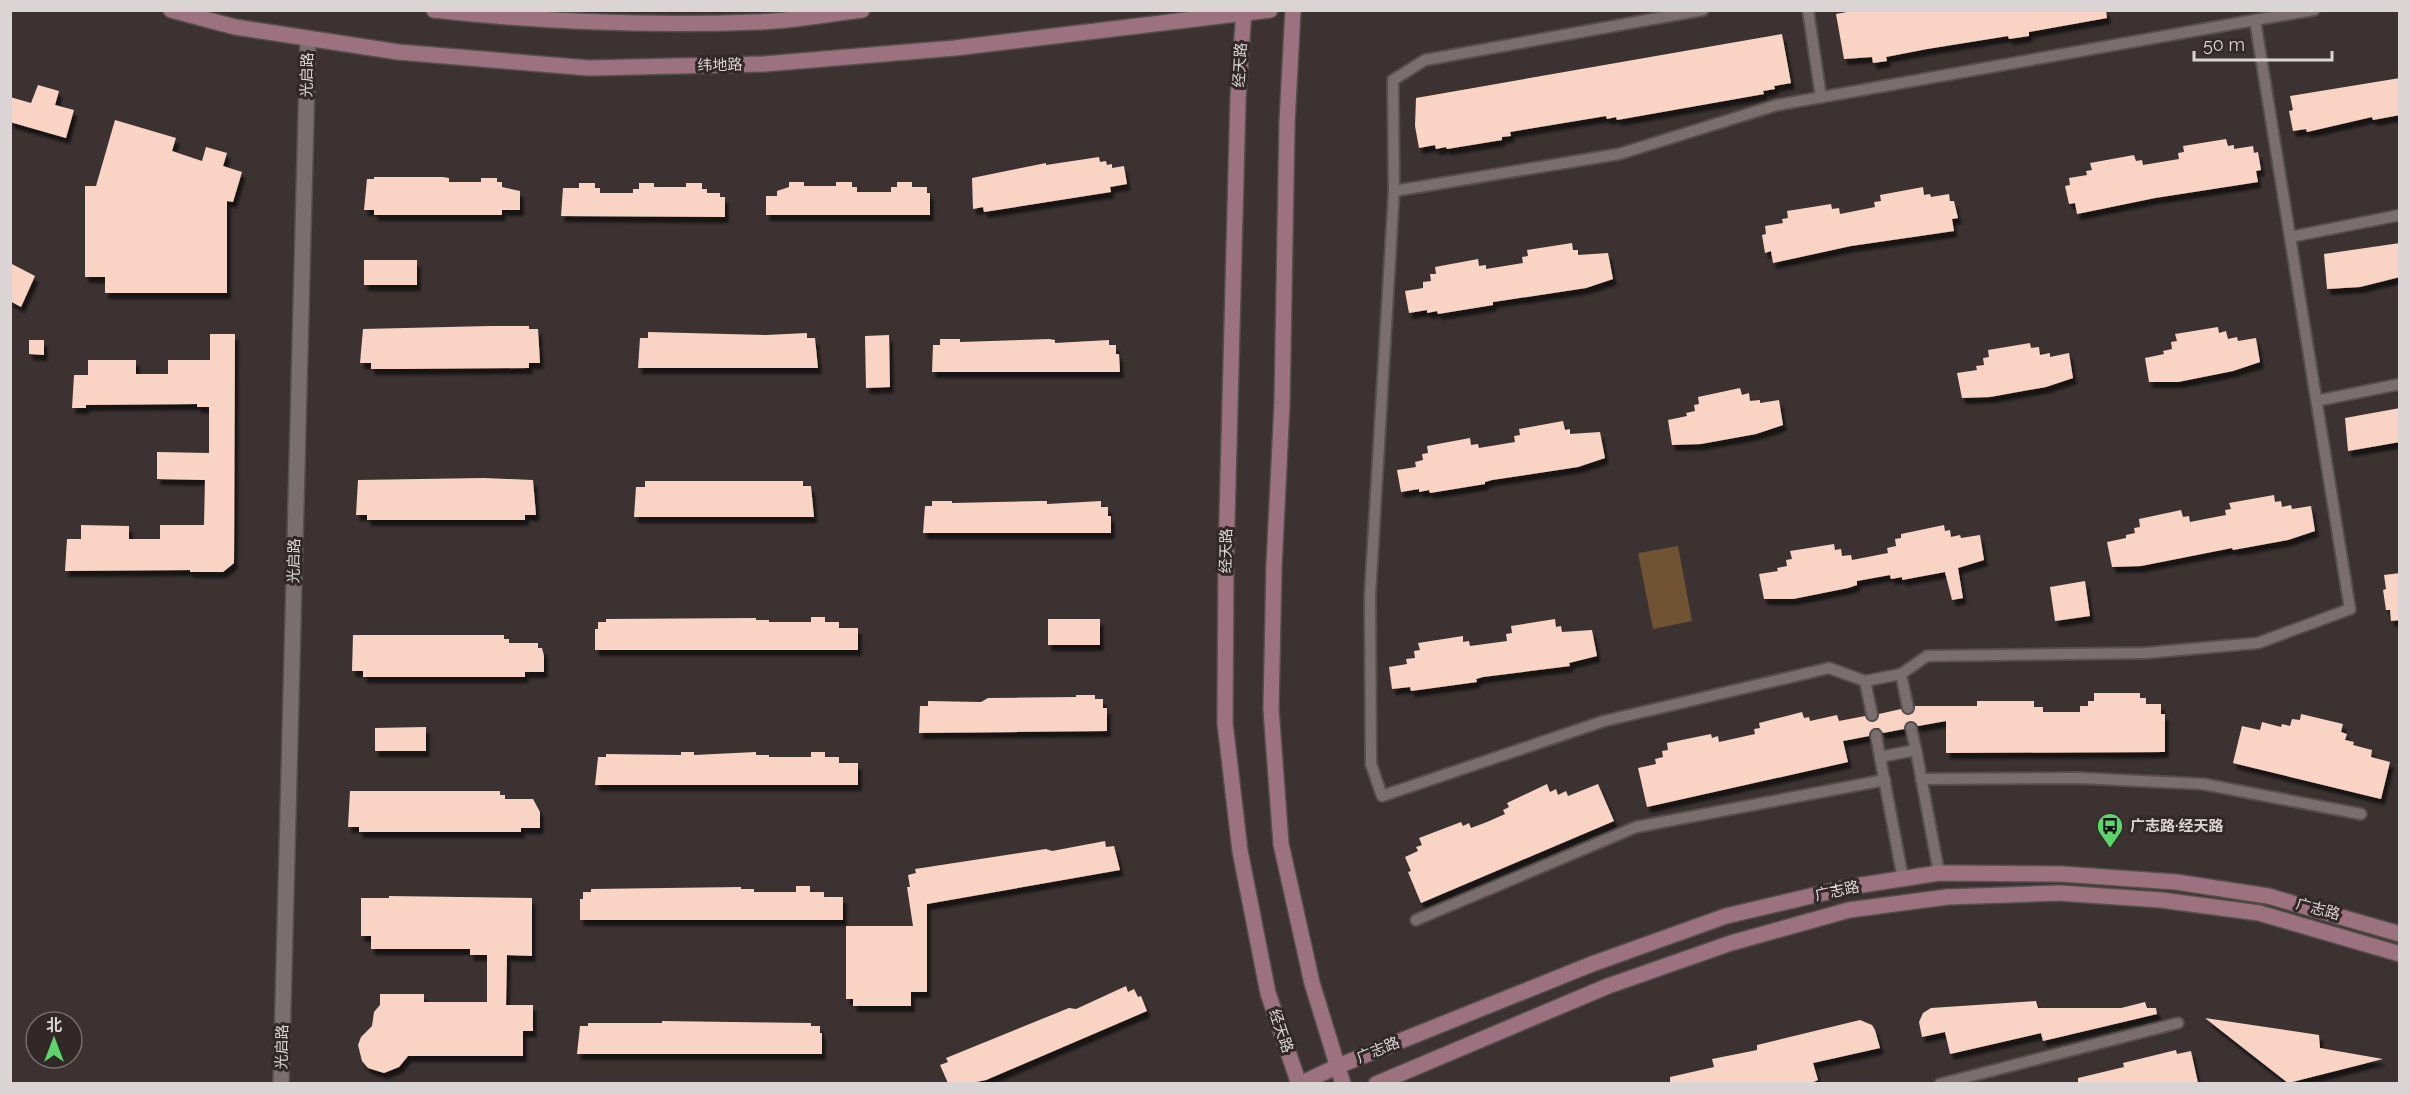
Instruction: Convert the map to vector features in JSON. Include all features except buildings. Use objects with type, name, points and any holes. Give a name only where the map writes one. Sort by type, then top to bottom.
[{"type":"main road","name":"纬地路","points":[[171,10],[235,27],[398,52],[589,68],[764,64],[955,48],[1270,10]]},
{"type":"main road","points":[[434,10],[495,17],[676,23],[760,22],[820,13],[862,10]]},
{"type":"main road","points":[[1293,10],[1287,123],[1282,404],[1274,566],[1271,709],[1281,844],[1312,983],[1343,1083]]},
{"type":"main road","name":"经天路","points":[[1244,12],[1238,98],[1226,557],[1225,723],[1240,851],[1266,982],[1300,1083]]},
{"type":"main road","name":"广志路","points":[[1300,1083],[1592,964],[1726,916],[1849,887],[1939,873],[2062,874],[2176,882],[2268,896],[2400,933]]},
{"type":"main road","name":"广志路","points":[[1376,1083],[1608,987],[1731,943],[1848,910],[1936,899],[2060,893],[2161,900],[2259,913],[2400,954]]},
{"type":"street","name":"光启路","points":[[281,1083],[308,39]]},
{"type":"lane","points":[[1703,10],[1425,60],[1394,80],[1394,191],[1370,596],[1371,764],[1382,796],[1604,721],[1829,668],[1865,681],[1901,674],[1927,656],[2145,653],[2258,643],[2350,609],[2255,20]]},
{"type":"lane","points":[[1808,10],[1821,97]]},
{"type":"lane","points":[[1394,191],[1619,154],[1777,105],[2314,10]]},
{"type":"lane","points":[[2290,237],[2400,215]]},
{"type":"lane","points":[[2321,399],[2400,384]]},
{"type":"lane","points":[[1901,674],[1908,708]]},
{"type":"lane","points":[[1865,681],[1872,715]]},
{"type":"lane","points":[[1911,728],[1939,873]]},
{"type":"lane","points":[[1876,735],[1903,879]]},
{"type":"lane","points":[[1880,757],[1916,750]]},
{"type":"lane","points":[[1921,779],[2079,778],[2203,784],[2361,814]]},
{"type":"lane","points":[[1416,920],[1636,827],[1885,780]]},
{"type":"lane","points":[[1940,1083],[2178,1023]]},
{"type":"shaded area","points":[[1678,546],[1692,621],[1653,629],[1638,553]]},
{"type":"place","name":"广志路·经天路","points":[[2110,849]]}]
